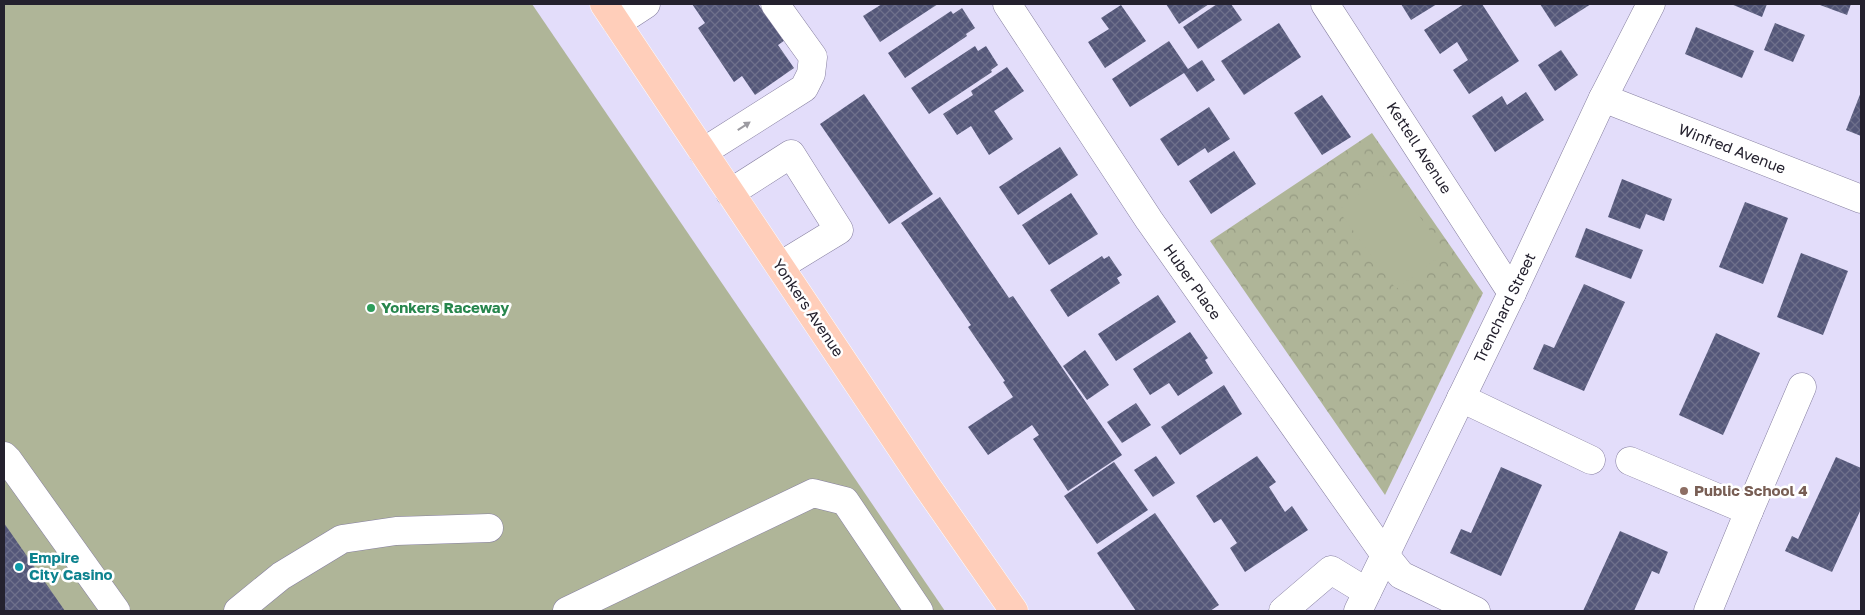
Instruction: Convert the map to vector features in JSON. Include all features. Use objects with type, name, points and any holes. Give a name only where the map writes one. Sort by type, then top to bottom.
[{"type":"main road","name":"Yonkers Avenue","points":[[610,14],[926,485],[1014,611]]},
{"type":"street","points":[[610,14],[646,4]]},
{"type":"street","points":[[703,152],[804,88],[811,74],[813,57],[775,4]]},
{"type":"street","name":"Huber Place","points":[[1007,4],[1149,220],[1384,555],[1401,575],[1476,611]]},
{"type":"street","name":"Kettell Avenue","points":[[1325,4],[1512,293]]},
{"type":"street","name":"Trenchard Street","points":[[1362,601],[1512,293],[1603,98],[1651,4]]},
{"type":"street","name":"Winfred Avenue","points":[[1603,98],[1861,199]]},
{"type":"street","points":[[730,193],[791,154],[838,230],[780,266]]},
{"type":"street","points":[[1708,611],[1748,511],[1802,387]]},
{"type":"street","points":[[1461,398],[1591,460]]},
{"type":"street","points":[[4,456],[116,611]]},
{"type":"street","points":[[1630,461],[1748,511]]},
{"type":"street","points":[[567,611],[813,493],[845,501],[919,611]]},
{"type":"street","points":[[238,611],[282,576],[342,539],[396,531],[489,528]]},
{"type":"street","points":[[1283,611],[1331,570],[1362,601]]},
{"type":"green space","name":"Yonkers Raceway","points":[[4,4],[532,4],[945,611],[4,611]]},
{"type":"green space","points":[[1372,133],[1483,293],[1385,495],[1210,241]]},
{"type":"green space","points":[[1388,174],[1446,252],[1396,289],[1338,210]]},
{"type":"building","points":[[692,4],[758,4],[763,11],[768,9],[788,38],[778,45],[794,68],[755,95],[742,76],[734,82],[698,28],[705,23]]},
{"type":"building","points":[[882,4],[938,4],[880,42],[863,16]]},
{"type":"building","points":[[1166,4],[1209,4],[1179,24]]},
{"type":"building","points":[[1217,4],[1231,4],[1242,20],[1198,49],[1183,27]]},
{"type":"building","points":[[1401,4],[1437,4],[1411,20]]},
{"type":"building","points":[[1464,4],[1482,4],[1519,61],[1469,94],[1453,70],[1468,60],[1457,42],[1440,54],[1424,30]]},
{"type":"building","points":[[1540,4],[1591,4],[1555,27]]},
{"type":"building","points":[[1731,4],[1767,4],[1762,17]]},
{"type":"building","points":[[1821,4],[1851,4],[1847,15]]},
{"type":"building","points":[[1121,5],[1146,41],[1105,68],[1088,42],[1109,29],[1101,18]]},
{"type":"building","points":[[962,8],[975,28],[966,34],[967,36],[905,78],[888,53],[951,11],[953,14]]},
{"type":"building","points":[[1279,23],[1301,57],[1244,95],[1221,61]]},
{"type":"building","points":[[1775,23],[1805,35],[1793,62],[1764,50]]},
{"type":"building","points":[[1696,27],[1754,51],[1742,78],[1685,54]]},
{"type":"building","points":[[1169,41],[1188,69],[1202,60],[1215,80],[1197,92],[1184,73],[1130,107],[1112,79]]},
{"type":"building","points":[[975,46],[978,51],[986,46],[998,65],[991,70],[992,72],[929,114],[911,88]]},
{"type":"building","points":[[1561,50],[1578,75],[1555,91],[1538,65]]},
{"type":"building","points":[[1007,67],[1024,91],[994,111],[1013,139],[989,155],[971,126],[957,135],[943,114],[973,95],[971,91]]},
{"type":"building","points":[[1526,92],[1544,120],[1495,152],[1472,116],[1502,96],[1507,105]]},
{"type":"building","points":[[1861,92],[1861,136],[1846,130]]},
{"type":"building","points":[[864,94],[933,194],[889,224],[820,124]]},
{"type":"building","points":[[1322,95],[1351,137],[1322,155],[1294,113]]},
{"type":"building","points":[[1209,107],[1230,139],[1208,153],[1205,148],[1178,166],[1160,139]]},
{"type":"building","points":[[1060,147],[1078,175],[1018,215],[999,187]]},
{"type":"building","points":[[1234,151],[1256,184],[1211,214],[1189,181]]},
{"type":"building","points":[[1622,179],[1672,199],[1664,221],[1646,214],[1640,229],[1608,217]]},
{"type":"building","points":[[1071,193],[1098,234],[1049,265],[1022,225]]},
{"type":"building","points":[[940,197],[1009,298],[1013,296],[1122,455],[1068,491],[1033,439],[1039,435],[1032,425],[988,455],[968,427],[1013,397],[1003,382],[1005,381],[968,327],[971,325],[901,223]]},
{"type":"building","points":[[1745,202],[1788,218],[1763,284],[1719,267]]},
{"type":"building","points":[[1586,228],[1643,250],[1631,279],[1575,257]]},
{"type":"building","points":[[1801,253],[1848,271],[1823,335],[1777,317]]},
{"type":"building","points":[[1102,256],[1104,259],[1109,256],[1122,275],[1117,278],[1120,283],[1068,317],[1050,290]]},
{"type":"building","points":[[1584,284],[1625,302],[1584,391],[1533,369],[1544,344],[1554,348]]},
{"type":"building","points":[[1158,295],[1176,322],[1116,361],[1098,334]]},
{"type":"building","points":[[1190,332],[1208,358],[1205,360],[1213,373],[1178,396],[1169,383],[1150,395],[1133,369]]},
{"type":"building","points":[[1716,333],[1760,353],[1723,435],[1679,415]]},
{"type":"building","points":[[1085,350],[1109,385],[1087,400],[1063,366]]},
{"type":"building","points":[[1224,385],[1242,414],[1180,455],[1161,427]]},
{"type":"building","points":[[1136,403],[1151,425],[1122,443],[1107,422]]},
{"type":"building","points":[[1156,456],[1175,483],[1153,497],[1134,470]]},
{"type":"building","points":[[1257,456],[1276,482],[1269,487],[1285,512],[1292,506],[1308,530],[1245,572],[1230,548],[1237,543],[1221,519],[1214,523],[1196,496]]},
{"type":"building","points":[[1836,457],[1861,468],[1861,509],[1832,572],[1785,551],[1792,536],[1798,539]]},
{"type":"building","points":[[1114,462],[1148,510],[1097,544],[1064,496]]},
{"type":"building","points":[[1501,467],[1542,485],[1501,576],[1450,553],[1461,529],[1471,533]]},
{"type":"building","points":[[1155,513],[1219,605],[1210,611],[1136,611],[1097,553]]},
{"type":"building","name":"Empire City Casino","points":[[4,523],[65,611],[4,611]]},
{"type":"building","points":[[1620,531],[1668,552],[1659,574],[1652,571],[1634,611],[1583,611]]},
{"type":"place","name":"Yonkers Raceway","points":[[371,308]]},
{"type":"place","name":"Public School 4","points":[[1684,491]]},
{"type":"place","name":"Empire City Casino","points":[[19,567]]}]
